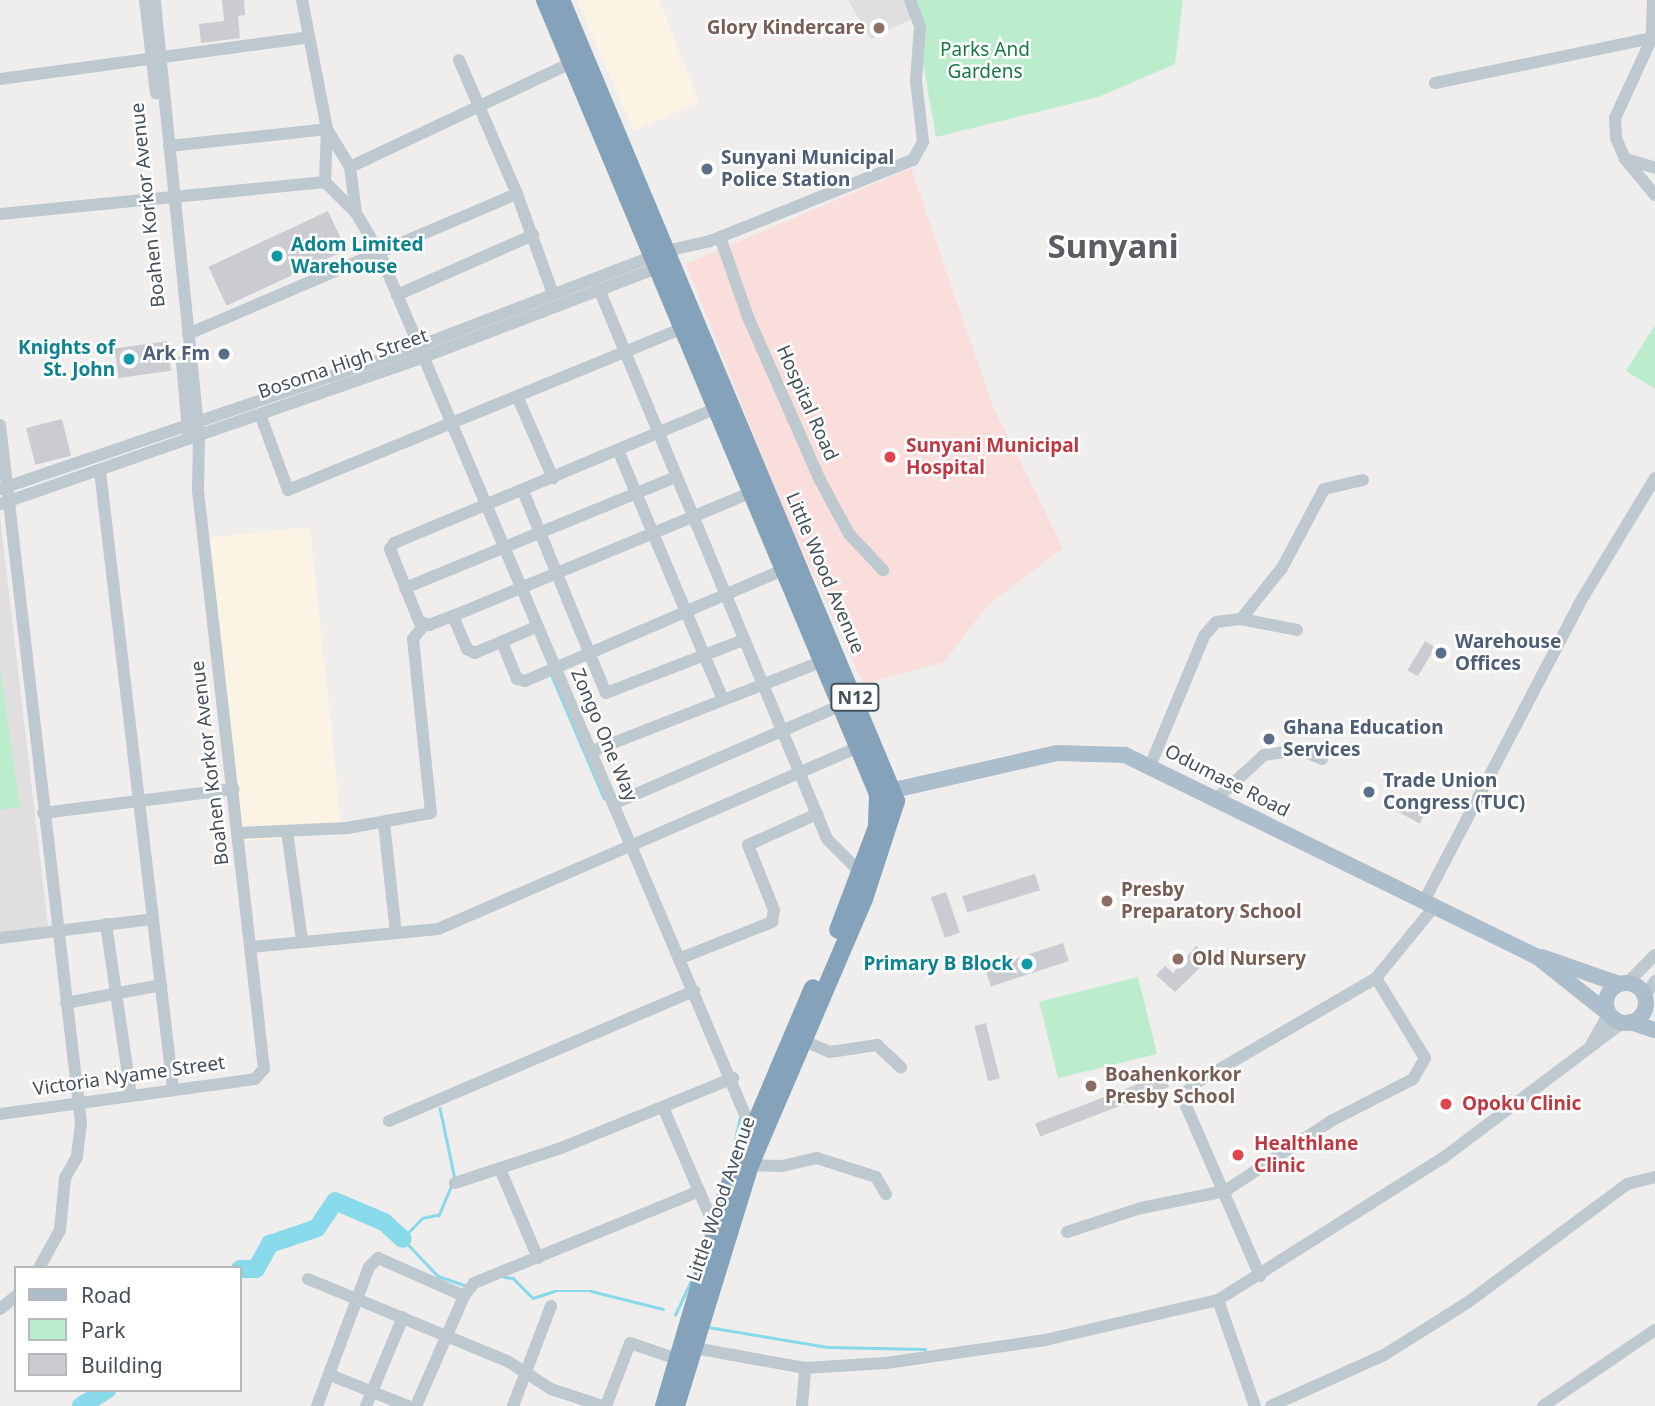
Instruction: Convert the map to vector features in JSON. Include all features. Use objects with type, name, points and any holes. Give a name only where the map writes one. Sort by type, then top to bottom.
[{"type":"highway","name":"Little Wood Avenue","points":[[545,0],[578,59],[745,453],[886,792],[893,815],[864,899],[750,1165],[676,1406]]},
{"type":"highway","name":"Little Wood Avenue","points":[[561,0],[578,59]]},
{"type":"highway","name":"Little Wood Avenue","points":[[662,260],[717,408],[732,424]]},
{"type":"highway","name":"Little Wood Avenue","points":[[664,1406],[716,1231],[751,1129],[860,872],[877,827],[886,792],[860,746],[823,661],[753,492],[745,453]]},
{"type":"main road","name":"Odumase Road","points":[[886,792],[1082,751],[1105,751],[1150,766],[1536,956],[1623,984],[1648,1000]]},
{"type":"main road","name":"Odumase Road","points":[[1536,956],[1617,1018],[1655,1030]]},
{"type":"main road","points":[[1623,984],[1609,993],[1617,1018],[1643,1014],[1648,1000]]},
{"type":"street","name":"Boahen Korkor Avenue","points":[[145,0],[169,146],[170,196],[188,334],[194,434]]},
{"type":"street","name":"Boahen Korkor Avenue","points":[[155,0],[156,58],[194,434],[264,1050],[261,1074]]},
{"type":"street","points":[[302,0],[327,129],[325,182],[356,213]]},
{"type":"street","name":"Bosoma High Street","points":[[4,503],[100,471],[194,434],[599,289],[692,247],[918,153],[923,142],[916,81],[919,26],[910,0]]},
{"type":"street","points":[[1653,0],[1652,38],[1615,118],[1616,138],[1625,159],[1655,195]]},
{"type":"street","points":[[0,79],[309,37]]},
{"type":"street","points":[[1435,83],[1652,38]]},
{"type":"street","points":[[349,167],[578,59]]},
{"type":"street","points":[[459,60],[517,194],[553,294]]},
{"type":"street","points":[[169,146],[327,129]]},
{"type":"street","points":[[327,129],[349,167],[356,213]]},
{"type":"street","points":[[1625,159],[1655,168]]},
{"type":"street","points":[[0,214],[325,182]]},
{"type":"street","points":[[188,334],[517,194]]},
{"type":"street","name":"Zongo One Way","points":[[356,213],[379,252],[520,590],[733,1078],[751,1129]]},
{"type":"street","points":[[397,295],[533,235]]},
{"type":"street","name":"Hospital Road","points":[[720,237],[748,317],[820,480],[849,534],[883,570]]},
{"type":"street","name":"Bosoma High Street","points":[[4,488],[260,414],[422,352],[553,294],[662,260]]},
{"type":"street","points":[[599,289],[827,839],[860,872]]},
{"type":"street","points":[[260,414],[288,489],[685,327]]},
{"type":"street","points":[[517,396],[553,478]]},
{"type":"street","points":[[423,626],[390,549],[394,543],[486,507],[717,408]]},
{"type":"street","points":[[0,425],[4,503],[81,1140],[65,1178],[60,1230],[40,1266]]},
{"type":"street","points":[[618,450],[723,700]]},
{"type":"street","points":[[100,471],[173,1089]]},
{"type":"street","points":[[405,588],[675,477]]},
{"type":"street","points":[[1260,1276],[1186,1106],[1186,1093],[1194,1084],[1376,978],[1428,905],[1579,604],[1655,478]]},
{"type":"street","points":[[1241,619],[1282,568],[1324,489],[1363,480]]},
{"type":"street","points":[[523,491],[606,693],[743,640]]},
{"type":"street","points":[[238,833],[384,823],[431,813],[412,639],[423,626],[520,590],[753,492]]},
{"type":"street","points":[[502,642],[519,682],[785,569]]},
{"type":"street","points":[[453,616],[470,653],[536,627]]},
{"type":"street","points":[[1150,766],[1203,636],[1216,622],[1241,619],[1297,630]]},
{"type":"street","points":[[590,752],[823,661]]},
{"type":"street","points":[[613,804],[842,705]]},
{"type":"street","points":[[252,947],[438,929],[860,746]]},
{"type":"street","points":[[1216,799],[1264,755],[1301,750],[1322,759]]},
{"type":"street","points":[[43,813],[233,789]]},
{"type":"street","points":[[681,958],[772,922],[774,909],[748,845],[817,814]]},
{"type":"street","points":[[384,823],[396,933]]},
{"type":"street","points":[[287,831],[302,941]]},
{"type":"street","points":[[0,938],[152,919]]},
{"type":"street","points":[[106,924],[131,1095]]},
{"type":"street","points":[[1623,984],[1655,955]]},
{"type":"street","points":[[1067,1232],[1141,1208],[1225,1191],[1422,1069],[1419,1047],[1376,978]]},
{"type":"street","points":[[1648,1000],[1655,981]]},
{"type":"street","points":[[66,1003],[160,985]]},
{"type":"street","points":[[389,1121],[694,991]]},
{"type":"street","points":[[694,1348],[805,1368],[886,1363],[1045,1340],[1218,1300],[1260,1276],[1443,1158],[1592,1043],[1617,1018]]},
{"type":"street","points":[[804,1041],[830,1052],[877,1045],[901,1067]]},
{"type":"street","name":"Victoria Nyame Street","points":[[0,1114],[261,1074]]},
{"type":"street","points":[[456,1183],[500,1169],[733,1078]]},
{"type":"street","points":[[663,1107],[716,1231]]},
{"type":"street","points":[[750,1165],[782,1167],[817,1158],[876,1177],[886,1194]]},
{"type":"street","points":[[500,1169],[538,1258]]},
{"type":"street","points":[[1271,1406],[1384,1356],[1467,1303],[1627,1184],[1655,1177]]},
{"type":"street","points":[[416,1406],[467,1291],[538,1258],[699,1191]]},
{"type":"street","points":[[317,1406],[369,1267],[378,1258],[467,1291]]},
{"type":"street","points":[[307,1279],[357,1297],[509,1363],[527,1377],[605,1406],[630,1343],[677,1359]]},
{"type":"street","points":[[0,1310],[14,1298]]},
{"type":"street","points":[[1218,1300],[1255,1406]]},
{"type":"street","points":[[513,1406],[527,1377],[551,1306]]},
{"type":"street","points":[[366,1406],[374,1393],[403,1317]]},
{"type":"street","points":[[1543,1406],[1655,1330]]},
{"type":"street","points":[[802,1406],[805,1368]]},
{"type":"street","points":[[330,1375],[408,1406]]},
{"type":"shaded area","points":[[577,0],[659,0],[699,102],[634,131]]},
{"type":"shaded area","name":"Glory Kindercare","points":[[848,0],[907,0],[915,17],[871,39]]},
{"type":"shaded area","name":"Sunyani Municipal Hospital","points":[[911,168],[993,407],[1063,548],[987,606],[944,662],[863,684],[783,508],[686,264]]},
{"type":"shaded area","points":[[0,516],[48,926],[0,932]]},
{"type":"shaded area","points":[[310,527],[342,831],[238,842],[206,538]]},
{"type":"green space","name":"Parks And Gardens","points":[[912,0],[1183,0],[1175,64],[1098,97],[936,137]]},
{"type":"green space","points":[[1655,325],[1655,389],[1626,371]]},
{"type":"green space","points":[[0,668],[20,807],[0,810]]},
{"type":"green space","points":[[1138,977],[1157,1054],[1058,1078],[1039,1002]]},
{"type":"building","points":[[222,0],[244,0],[245,15],[238,16],[240,38],[201,43],[199,24],[224,21]]},
{"type":"building","name":"Adom Limited Warehouse","points":[[328,211],[346,250],[227,306],[208,267]]},
{"type":"building","name":"Knights of St. John","points":[[167,341],[171,371],[119,378],[115,348]]},
{"type":"building","points":[[62,419],[71,456],[35,465],[26,428]]},
{"type":"building","points":[[1425,641],[1435,647],[1418,676],[1407,670]]},
{"type":"building","points":[[1400,799],[1425,813],[1420,824],[1394,809]]},
{"type":"building","points":[[1035,874],[1040,890],[967,912],[962,896]]},
{"type":"building","points":[[946,892],[960,933],[945,938],[931,897]]},
{"type":"building","name":"Primary B Block","points":[[1063,943],[1069,961],[991,986],[985,968]]},
{"type":"building","points":[[1196,946],[1210,958],[1175,992],[1156,975],[1165,966],[1173,973]]},
{"type":"building","points":[[986,1023],[1000,1078],[988,1081],[974,1026]]},
{"type":"building","points":[[1164,1074],[1169,1087],[1040,1137],[1035,1123]]},
{"type":"waterway","points":[[552,676],[604,798]]},
{"type":"waterway","points":[[440,1108],[455,1179]]},
{"type":"waterway","points":[[731,1158],[740,1117]]},
{"type":"waterway","points":[[452,1185],[439,1215],[423,1218],[403,1239],[438,1276],[467,1286]]},
{"type":"waterway","points":[[242,1269],[256,1269],[270,1244],[317,1228],[335,1201],[384,1222],[403,1239]]},
{"type":"waterway","points":[[675,1315],[694,1274]]},
{"type":"waterway","points":[[504,1277],[513,1278],[533,1298],[554,1291],[591,1291],[663,1309]]},
{"type":"waterway","points":[[708,1327],[828,1347],[925,1349]]},
{"type":"waterway","points":[[81,1406],[104,1392]]},
{"type":"place","name":"Glory Kindercare","points":[[879,28]]},
{"type":"place","name":"Sunyani Municipal Police Station","points":[[707,169]]},
{"type":"place","name":"Adom Limited Warehouse","points":[[277,256]]},
{"type":"place","name":"Ark Fm","points":[[224,354]]},
{"type":"place","name":"Knights of St. John","points":[[129,359]]},
{"type":"place","name":"Sunyani Municipal Hospital","points":[[890,457]]},
{"type":"place","name":"Warehouse Offices","points":[[1441,653]]},
{"type":"place","name":"Ghana Education Services","points":[[1269,739]]},
{"type":"place","name":"Trade Union Congress (TUC)","points":[[1369,792]]},
{"type":"place","name":"Presby Preparatory School","points":[[1107,901]]},
{"type":"place","name":"Old Nursery","points":[[1178,959]]},
{"type":"place","name":"Primary B Block","points":[[1027,964]]},
{"type":"place","name":"Boahenkorkor Presby School","points":[[1091,1086]]},
{"type":"place","name":"Opoku Clinic","points":[[1446,1104]]},
{"type":"place","name":"Healthlane Clinic","points":[[1238,1155]]},
{"type":"district","name":"Sunyani","points":[[1113,246]]}]
